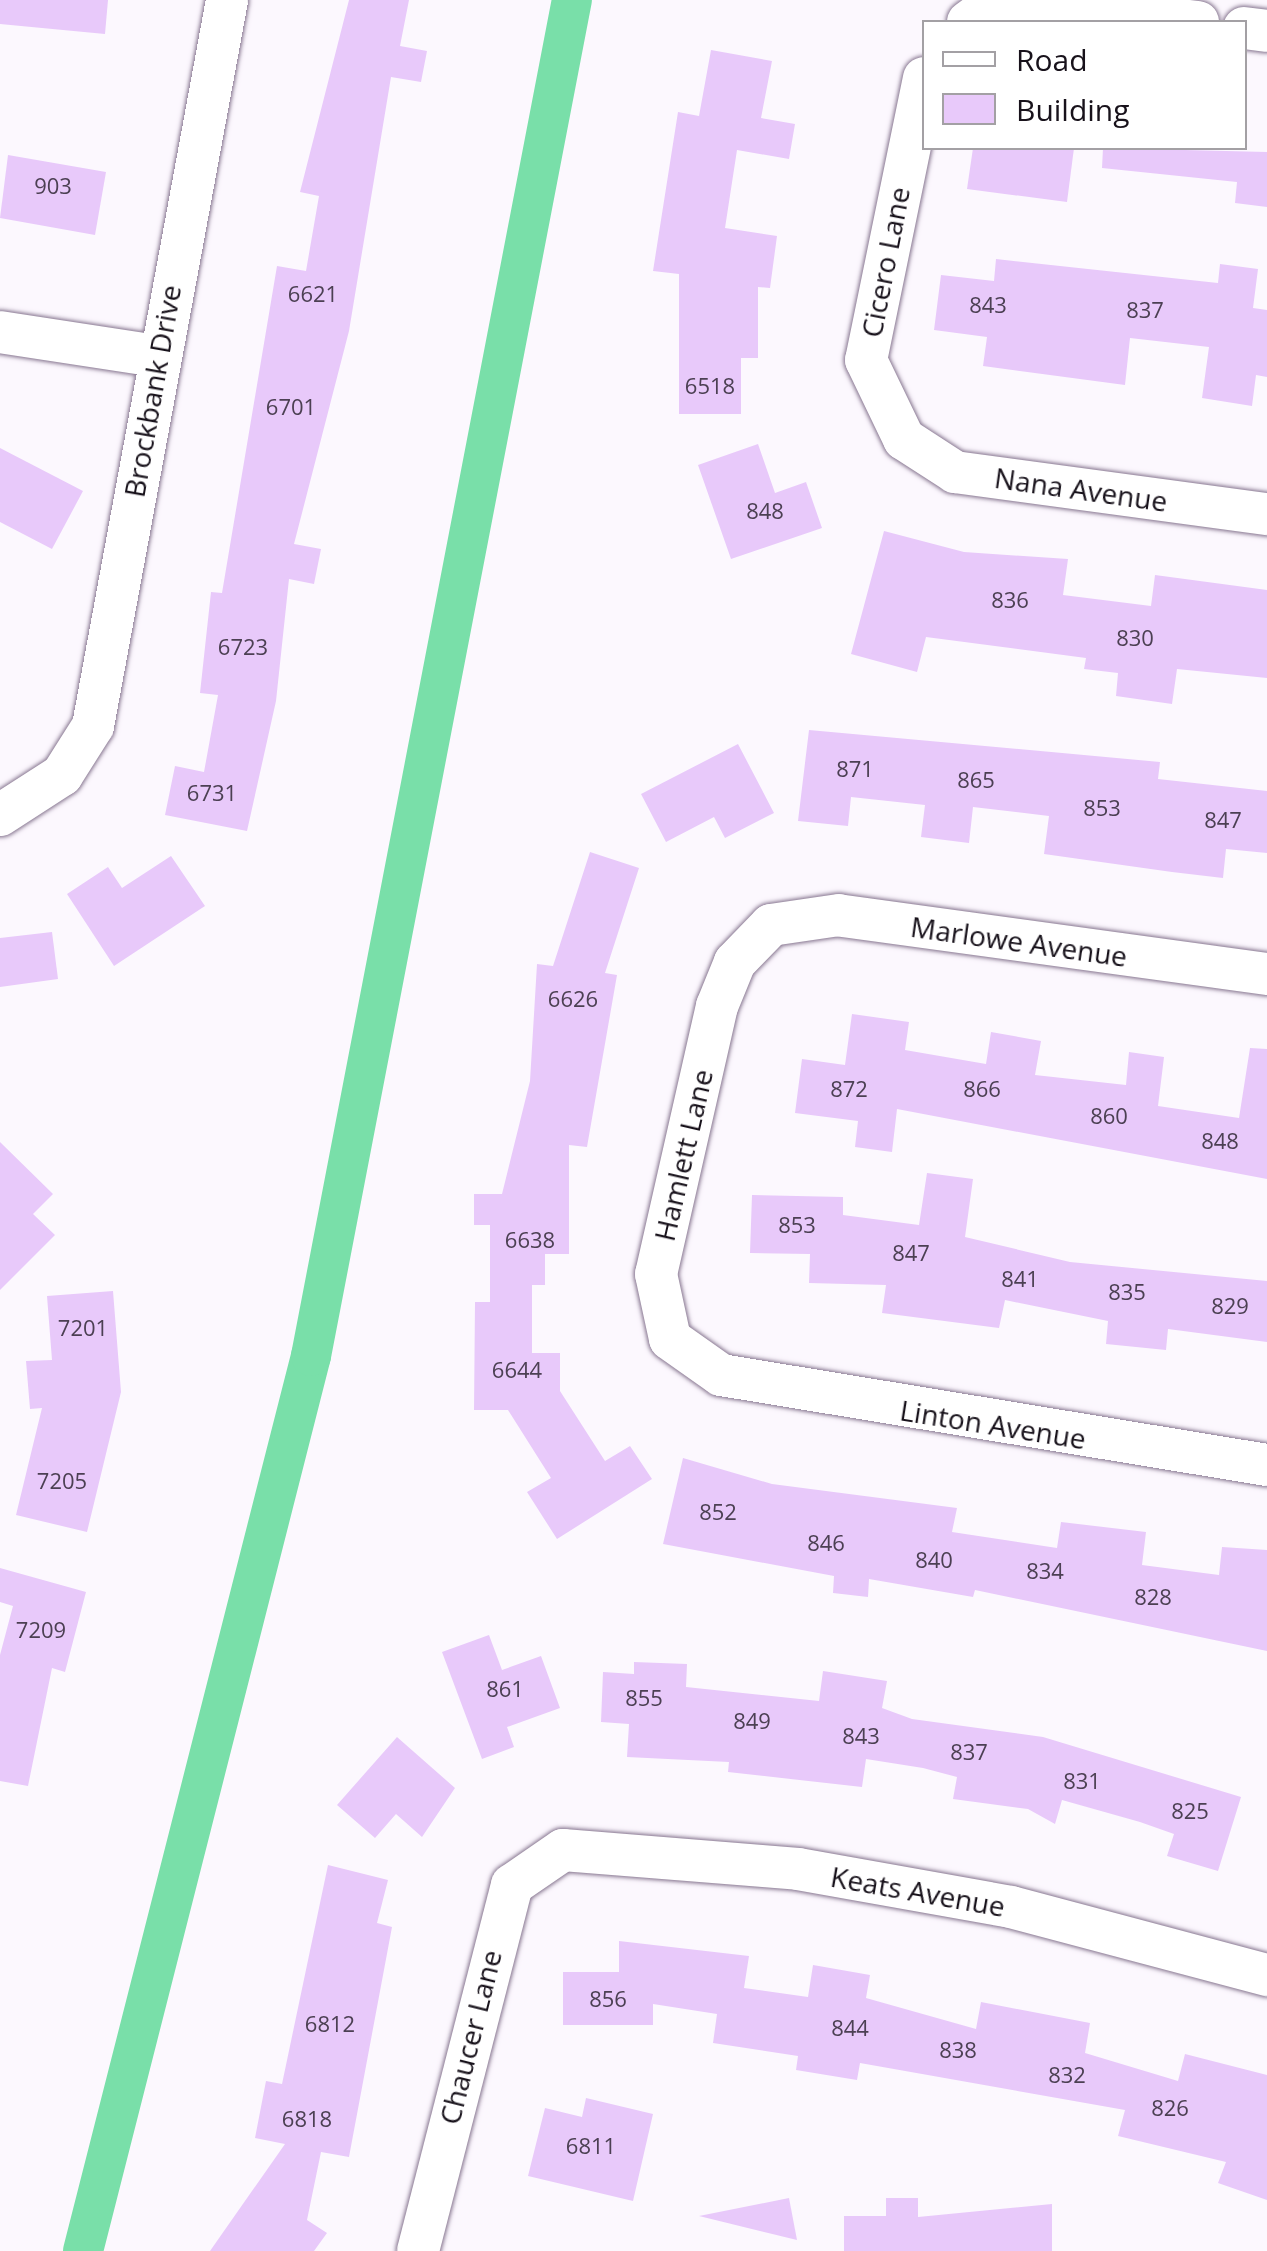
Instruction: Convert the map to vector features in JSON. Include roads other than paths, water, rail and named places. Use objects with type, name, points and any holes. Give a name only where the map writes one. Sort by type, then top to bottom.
[{"type":"street","name":"Brockbank Drive","points":[[0,815],[62,775],[93,726],[157,356],[227,0]]},
{"type":"street","points":[[976,17],[1063,6],[1181,20]]},
{"type":"street","name":"Cicero Lane","points":[[904,439],[866,360],[922,88]]},
{"type":"street","points":[[0,332],[157,356]]},
{"type":"street","name":"Nana Avenue","points":[[904,439],[955,472],[1267,514]]},
{"type":"street","name":"Marlowe Avenue","points":[[770,925],[839,915],[1267,974]]},
{"type":"street","name":"Hamlett Lane","points":[[721,1375],[670,1339],[656,1274],[716,1006],[735,962],[770,925]]},
{"type":"street","name":"Linton Avenue","points":[[721,1375],[1267,1465]]},
{"type":"street","name":"Keats Avenue","points":[[563,1850],[875,1882],[1010,1907],[1267,1975]]},
{"type":"street","name":"Chaucer Lane","points":[[418,2251],[512,1885],[563,1850]]},
{"type":"waterway","points":[[83,2251],[311,1356],[572,0]]}]
